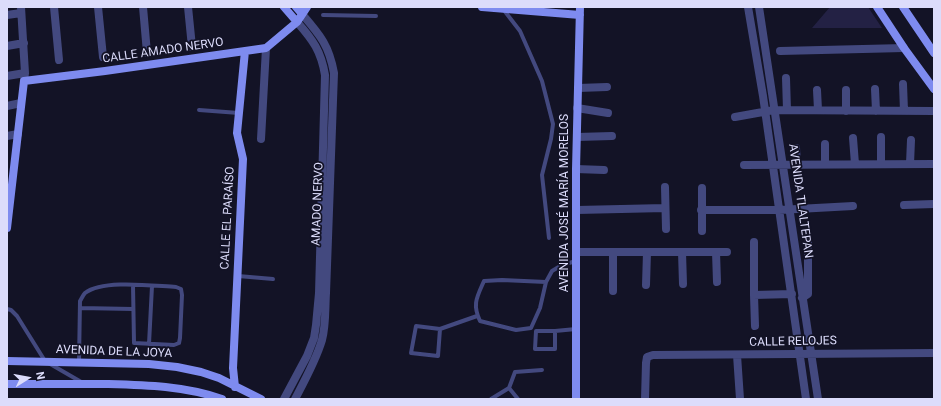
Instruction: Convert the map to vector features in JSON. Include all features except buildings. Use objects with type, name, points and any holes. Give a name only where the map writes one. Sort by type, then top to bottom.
[{"type":"main road","points":[[284,7],[297,22]]},
{"type":"main road","points":[[266,48],[297,22],[305,11],[296,7]]},
{"type":"main road","points":[[482,7],[580,11]]},
{"type":"main road","points":[[878,7],[904,48],[934,89]]},
{"type":"main road","points":[[903,7],[934,53]]},
{"type":"main road","name":"AVENIDA JOSÉ MARÍA MORELOS","points":[[576,399],[576,170],[580,11]]},
{"type":"main road","name":"CALLE AMADO NERVO","points":[[24,77],[266,48]]},
{"type":"main road","name":"CALLE EL PARAÍSO","points":[[235,387],[233,368],[243,159],[237,133],[245,51]]},
{"type":"main road","points":[[7,228],[10,170],[18,134],[24,77]]},
{"type":"main road","name":"AVENIDA DE LA JOYA","points":[[7,361],[149,364],[177,367],[219,378],[261,399]]},
{"type":"main road","points":[[7,384],[85,384],[168,387],[194,391],[222,399]]},
{"type":"street","points":[[54,7],[59,60]]},
{"type":"street","points":[[98,7],[103,57]]},
{"type":"street","points":[[143,7],[147,53]]},
{"type":"street","points":[[188,7],[192,47]]},
{"type":"street","name":"AVENIDA TLALTEPAN","points":[[748,7],[773,165],[778,210],[792,294],[806,399]]},
{"type":"street","name":"AVENIDA TLALTEPAN","points":[[759,7],[810,354],[818,399]]},
{"type":"street","points":[[7,15],[21,10],[24,43],[24,77],[7,76]]},
{"type":"street","name":"AMADO NERVO","points":[[296,399],[322,340],[324,326],[334,81],[331,58],[326,44],[305,11]]},
{"type":"street","name":"AMADO NERVO","points":[[284,399],[307,356],[314,338],[319,293],[325,75],[318,48],[297,22]]},
{"type":"street","points":[[7,46],[24,43]]},
{"type":"street","points":[[755,49],[765,47]]},
{"type":"street","points":[[261,140],[266,48]]},
{"type":"street","points":[[780,51],[904,48]]},
{"type":"street","points":[[786,78],[787,110]]},
{"type":"street","points":[[903,84],[904,111]]},
{"type":"street","points":[[578,88],[607,87]]},
{"type":"street","points":[[875,89],[876,111]]},
{"type":"street","points":[[817,90],[818,110]]},
{"type":"street","points":[[846,90],[846,110]]},
{"type":"street","points":[[7,106],[21,103]]},
{"type":"street","points":[[578,108],[608,113]]},
{"type":"street","points":[[735,117],[774,110],[934,111]]},
{"type":"street","points":[[7,136],[18,134]]},
{"type":"street","points":[[577,137],[612,136]]},
{"type":"street","points":[[881,137],[882,164]]},
{"type":"street","points":[[853,138],[855,164]]},
{"type":"street","points":[[910,164],[911,140]]},
{"type":"street","points":[[825,144],[825,164]]},
{"type":"street","points":[[796,148],[797,164]]},
{"type":"street","points":[[744,165],[934,164]]},
{"type":"street","points":[[576,170],[604,170]]},
{"type":"street","points":[[665,187],[666,229]]},
{"type":"street","points":[[702,188],[702,231]]},
{"type":"street","points":[[904,205],[934,204]]},
{"type":"street","points":[[701,210],[789,210],[853,206]]},
{"type":"street","points":[[577,210],[665,208]]},
{"type":"street","points":[[754,242],[755,326]]},
{"type":"street","points":[[802,298],[808,294],[808,242]]},
{"type":"street","points":[[576,252],[727,252]]},
{"type":"street","points":[[613,252],[613,291]]},
{"type":"street","points":[[646,285],[647,252]]},
{"type":"street","points":[[682,252],[683,284]]},
{"type":"street","points":[[716,252],[717,282]]},
{"type":"street","points":[[754,295],[792,294]]},
{"type":"street","name":"CALLE RELOJES","points":[[645,399],[647,357],[653,355],[934,353]]},
{"type":"street","points":[[737,355],[740,399]]},
{"type":"lane","points":[[503,9],[520,31],[542,82],[553,124],[552,139],[542,175],[549,238]]},
{"type":"lane","points":[[323,15],[376,16]]},
{"type":"lane","points":[[200,110],[239,113]]},
{"type":"lane","points":[[546,282],[502,280],[484,282],[476,300],[477,316],[480,321],[516,330],[531,328],[540,308],[546,282],[552,271],[562,265],[576,261]]},
{"type":"lane","points":[[237,276],[273,279]]},
{"type":"lane","points":[[79,362],[80,301],[84,294],[94,288],[106,285],[133,285],[176,287],[181,289],[182,295],[179,343],[174,345],[134,342],[133,285]]},
{"type":"lane","points":[[149,344],[152,286]]},
{"type":"lane","points":[[80,308],[133,309]]},
{"type":"lane","points":[[7,309],[11,310],[17,316],[44,361],[85,384]]},
{"type":"lane","points":[[440,329],[438,356],[411,353],[416,326],[440,329],[477,316]]},
{"type":"lane","points":[[555,331],[555,349],[535,349],[536,331],[576,329]]},
{"type":"lane","points":[[492,398],[509,388],[516,372],[542,370]]},
{"type":"lane","points":[[509,388],[518,399]]}]
